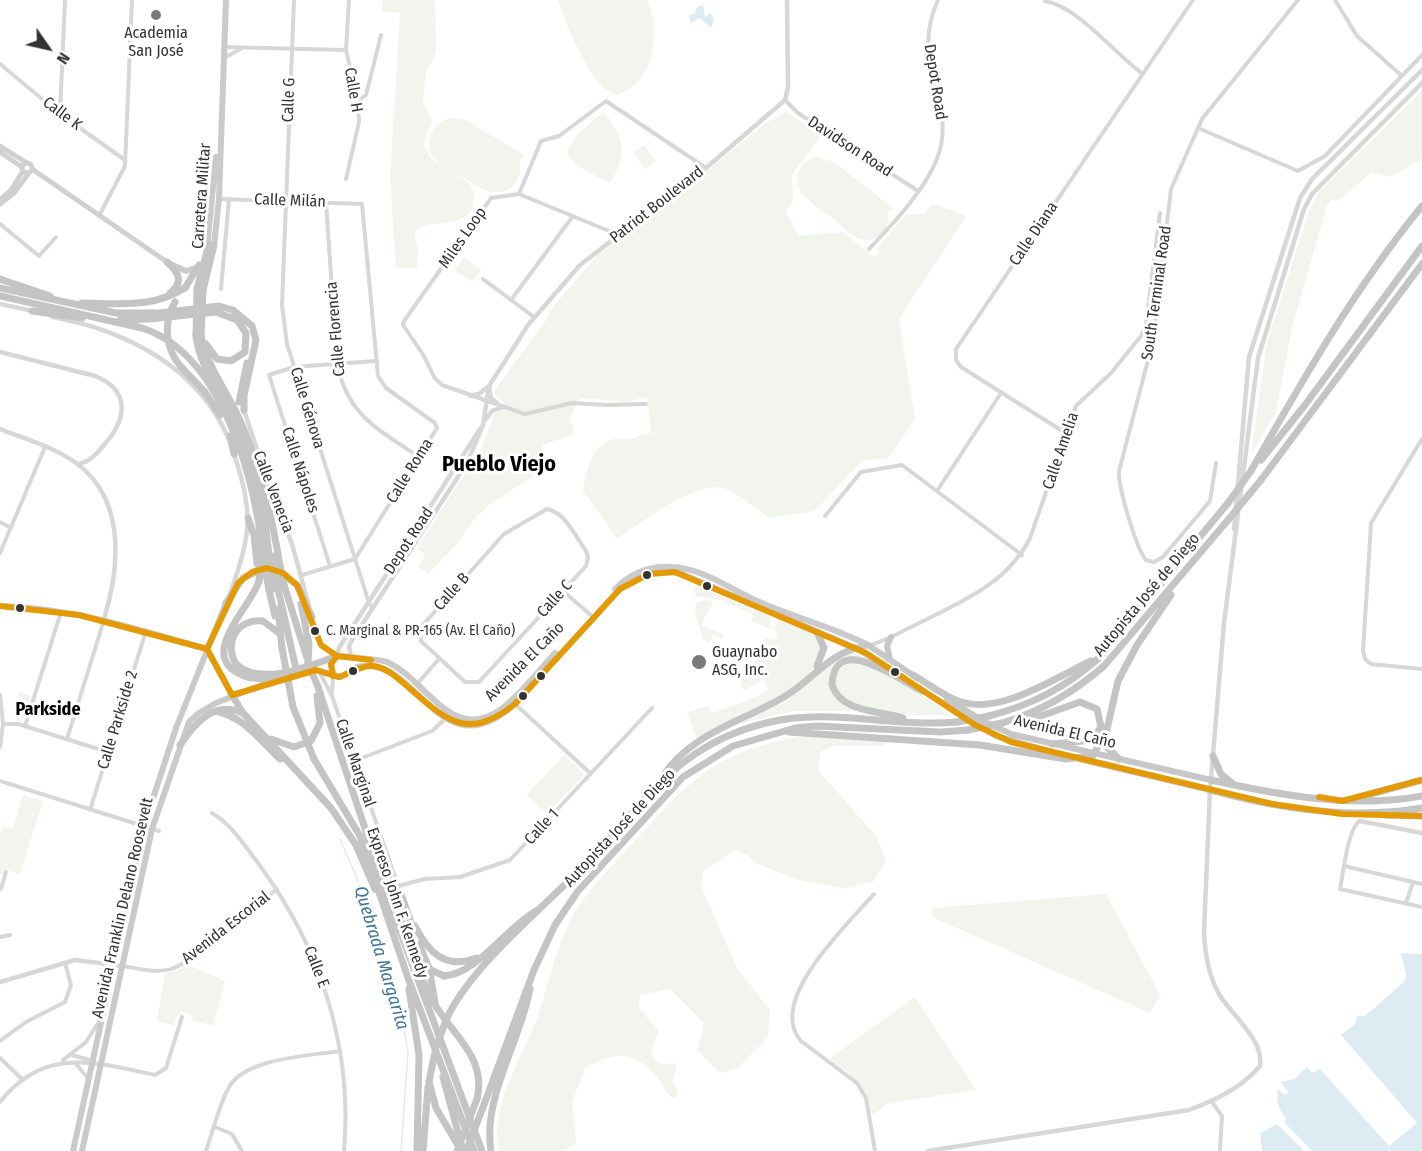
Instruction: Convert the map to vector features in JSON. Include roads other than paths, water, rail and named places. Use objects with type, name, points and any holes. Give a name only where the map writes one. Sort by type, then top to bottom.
[{"type":"highway","name":"Autopista José de Diego","points":[[1251,471],[1339,319],[1366,279],[1422,206]]},
{"type":"highway","name":"Carretera Militar","points":[[200,289],[211,245]]},
{"type":"highway","name":"Autopista José de Diego","points":[[423,1151],[429,1082],[436,1047],[447,1018],[468,985],[657,785],[705,748],[743,730],[767,723],[818,716],[957,722],[989,716],[1046,696],[1080,674],[1099,658],[1228,503],[1305,405],[1422,246]]},
{"type":"highway","points":[[155,301],[171,292],[179,282],[177,271],[167,262]]},
{"type":"highway","name":"Autopista José de Diego","points":[[465,1151],[534,970],[555,925],[578,891],[670,789],[697,767],[733,746],[781,732],[816,726],[940,732],[968,730],[1017,718],[1055,701],[1086,682],[1121,649],[1261,480],[1422,264]]},
{"type":"highway","points":[[200,265],[175,302],[168,319],[168,336],[172,352],[181,367],[217,410],[230,434],[234,454]]},
{"type":"highway","points":[[0,279],[42,292],[63,302],[111,306],[171,297],[186,286]]},
{"type":"highway","points":[[0,288],[128,314],[229,308],[248,323],[253,329],[256,340],[244,395],[244,410]]},
{"type":"highway","name":"Expreso John F. Kennedy","points":[[200,289],[199,337],[203,363],[232,416],[258,491],[277,588],[279,633],[293,706],[314,759],[360,836],[408,978],[443,1071],[465,1151]]},
{"type":"highway","points":[[0,296],[153,331],[176,345],[196,364],[232,429],[248,475],[271,556],[296,669]]},
{"type":"highway","points":[[109,320],[149,319],[205,310],[221,312],[237,320],[246,333],[246,348],[238,358],[223,361],[212,354],[199,337]]},
{"type":"highway","points":[[32,311],[112,326],[135,326]]},
{"type":"highway","points":[[242,426],[240,390],[252,342],[248,323]]},
{"type":"highway","name":"Expreso John F. Kennedy","points":[[199,337],[210,368],[242,426],[268,504],[276,544],[271,556]]},
{"type":"highway","points":[[248,518],[254,535],[258,578],[255,594],[227,632],[224,642],[228,663],[247,677],[284,678]]},
{"type":"highway","points":[[258,578],[271,556]]},
{"type":"highway","points":[[226,603],[243,578],[256,570],[272,569],[291,578],[299,588],[312,617]]},
{"type":"highway","points":[[291,578],[303,610],[309,644],[308,663]]},
{"type":"highway","points":[[781,732],[980,745],[1066,759],[1090,757],[1095,754],[1105,730],[1124,667],[1180,578]]},
{"type":"highway","name":"Expreso John F. Kennedy","points":[[277,588],[318,687],[373,845],[392,910],[482,1151]]},
{"type":"highway","points":[[279,633],[263,621],[244,624],[232,639],[233,658],[241,668],[253,673],[296,669],[337,656]]},
{"type":"highway","points":[[810,676],[824,651],[817,632]]},
{"type":"highway","points":[[891,637],[887,646],[891,660]]},
{"type":"highway","points":[[657,785],[671,763],[684,752],[720,729],[784,697],[836,656],[868,645]]},
{"type":"highway","name":"Avenida El Caño","points":[[868,645],[998,729],[1052,744],[1235,786],[1342,801],[1422,796]]},
{"type":"highway","name":"Avenida El Caño","points":[[855,648],[996,736],[1074,758],[1272,804],[1342,814],[1422,808]]},
{"type":"highway","points":[[913,675],[961,702],[985,705],[1035,689],[1099,658]]},
{"type":"highway","points":[[911,721],[846,703],[834,692],[833,674],[843,662],[861,660],[922,690]]},
{"type":"highway","points":[[255,726],[276,742],[299,746],[311,741],[320,723],[318,687]]},
{"type":"highway","points":[[232,695],[243,713],[331,808],[356,845],[373,886],[381,898]]},
{"type":"highway","points":[[1017,718],[1038,717],[1080,702],[1097,709],[1101,726],[1092,740],[1052,744]]},
{"type":"highway","points":[[180,745],[194,725],[216,711],[232,709],[243,713]]},
{"type":"highway","points":[[216,711],[244,723],[288,766],[309,782]]},
{"type":"highway","points":[[1105,730],[1106,745],[1119,759]]},
{"type":"highway","points":[[1213,756],[1221,774],[1235,786]]},
{"type":"highway","points":[[1342,801],[1422,780]]},
{"type":"highway","points":[[1365,813],[1422,816]]},
{"type":"highway","points":[[373,845],[381,858],[420,958],[429,969],[444,976],[463,971],[524,918],[544,906]]},
{"type":"highway","points":[[373,845],[436,1008],[467,1047],[475,1061],[480,1078],[465,1151]]},
{"type":"highway","points":[[399,890],[421,938],[431,952],[441,959],[453,962],[481,956]]},
{"type":"highway","points":[[399,890],[429,968],[436,1008]]},
{"type":"highway","points":[[491,1151],[490,1133],[494,1105],[528,1001],[534,970]]},
{"type":"highway","points":[[408,978],[419,1054],[417,1151]]},
{"type":"highway","points":[[443,1071],[443,1083],[465,1151]]},
{"type":"highway","points":[[429,1082],[436,1108],[465,1151]]},
{"type":"main road","name":"Carretera Militar","points":[[211,245],[226,0]]},
{"type":"main road","name":"Carretera Militar","points":[[211,245],[219,199],[221,103]]},
{"type":"main road","points":[[0,146],[26,168]]},
{"type":"main road","points":[[0,152],[167,262],[186,271],[200,265],[211,245]]},
{"type":"main road","points":[[0,200],[11,190],[26,168]]},
{"type":"main road","points":[[0,204],[14,193],[26,168]]},
{"type":"main road","name":"Avenida El Caño","points":[[333,676],[341,677],[358,667],[382,668],[448,716],[482,718],[513,702],[629,576],[651,568],[675,567],[694,570],[762,603],[868,645]]},
{"type":"main road","name":"Avenida El Caño","points":[[591,616],[620,589],[633,581],[649,574],[669,572],[700,581],[855,648]]},
{"type":"main road","name":"Avenida Franklin Delano Roosevelt","points":[[82,1151],[98,1062],[104,1011],[144,826],[168,749],[226,603]]},
{"type":"main road","points":[[0,606],[61,610],[104,619],[207,649],[232,695]]},
{"type":"main road","points":[[333,676],[330,668],[337,656],[387,662],[416,684],[448,716]]},
{"type":"main road","points":[[316,670],[333,676]]},
{"type":"main road","name":"Avenida Franklin Delano Roosevelt","points":[[73,1151],[88,1084],[98,1062],[123,966],[152,829],[180,745],[194,716],[232,695],[316,670]]},
{"type":"street","points":[[60,114],[65,0]]},
{"type":"street","points":[[99,216],[124,171],[126,161],[132,0]]},
{"type":"street","name":"Calle G","points":[[285,201],[294,0]]},
{"type":"street","name":"Calle H","points":[[346,179],[359,122],[358,101],[346,50],[349,0]]},
{"type":"street","points":[[784,100],[788,87],[787,0]]},
{"type":"street","name":"Depot Road","points":[[869,249],[918,191],[937,160],[942,140],[942,123],[928,56],[928,31],[938,0]]},
{"type":"street","name":"Calle Diana","points":[[1066,434],[961,367],[956,360],[956,349],[1193,0]]},
{"type":"street","name":"South Terminal Road","points":[[1216,463],[1210,501],[1162,557],[1154,562],[1146,560],[1136,545],[1133,524],[1118,483],[1119,471],[1154,341],[1171,189],[1198,128],[1213,104],[1298,0]]},
{"type":"street","points":[[1335,0],[1357,36],[1402,75]]},
{"type":"street","points":[[1045,1],[1055,2],[1078,17],[1122,59],[1143,74]]},
{"type":"street","points":[[358,101],[366,95],[381,35]]},
{"type":"street","points":[[224,47],[346,50]]},
{"type":"street","points":[[224,58],[242,48]]},
{"type":"street","points":[[1198,128],[1298,171],[1325,156],[1422,55]]},
{"type":"street","name":"Calle K","points":[[0,64],[60,114],[126,161]]},
{"type":"street","points":[[1235,531],[1233,521],[1249,357],[1300,198],[1312,179],[1422,70]]},
{"type":"street","points":[[928,1151],[948,1150],[1189,1110],[1212,1102],[1250,1077],[1260,1066],[1261,1058],[1258,1048],[1219,994],[1205,953],[1204,908],[1210,790],[1235,531],[1239,520],[1258,358],[1307,202],[1321,181],[1422,83]]},
{"type":"street","name":"Patriot Boulevard","points":[[486,401],[489,386],[534,317],[580,265],[706,168],[784,100]]},
{"type":"street","name":"Davidson Road","points":[[784,100],[798,113],[918,191]]},
{"type":"street","points":[[615,237],[609,231],[519,194],[541,141],[559,136],[606,101],[706,168]]},
{"type":"street","name":"Miles Loop","points":[[519,194],[491,198],[404,321],[403,326],[424,356],[434,377],[450,389],[525,414],[572,403],[646,404]]},
{"type":"street","name":"Calle Milán","points":[[219,199],[362,204]]},
{"type":"street","points":[[221,289],[229,199]]},
{"type":"street","name":"Calle Génova","points":[[285,201],[282,305],[287,344],[371,605]]},
{"type":"street","name":"Calle Florencia","points":[[326,202],[337,364],[342,386],[361,416],[419,457]]},
{"type":"street","name":"Calle Roma","points":[[355,559],[437,429],[435,423],[386,388],[378,376],[362,204]]},
{"type":"street","name":"Calle Amelia","points":[[868,645],[891,637],[973,597],[1001,576],[1022,555],[1066,434],[1081,400],[1111,374],[1141,336],[1146,325],[1160,213]]},
{"type":"street","points":[[511,300],[573,216]]},
{"type":"street","points":[[0,224],[39,256],[56,237]]},
{"type":"street","points":[[483,279],[534,317]]},
{"type":"street","points":[[0,304],[106,330],[167,363],[187,379],[210,405],[234,454],[243,484],[248,518],[243,558],[226,603]]},
{"type":"street","points":[[0,352],[95,376],[114,388],[122,407],[121,422],[90,461],[87,472]]},
{"type":"street","points":[[294,367],[375,361]]},
{"type":"street","name":"Calle Nápoles","points":[[294,367],[269,375],[330,566]]},
{"type":"street","points":[[470,396],[479,394],[489,386],[491,398],[501,406],[492,411],[483,425]]},
{"type":"street","points":[[937,491],[1001,393]]},
{"type":"street","name":"Depot Road","points":[[337,656],[339,648],[371,605],[467,463],[483,425],[486,401]]},
{"type":"street","name":"Calle Venecia","points":[[244,410],[302,575]]},
{"type":"street","points":[[0,429],[45,447],[78,464],[87,472],[109,506],[115,531],[114,574],[104,619],[67,739]]},
{"type":"street","points":[[1422,440],[1371,523],[1363,651],[1365,659],[1371,664],[1422,669]]},
{"type":"street","points":[[0,553],[45,447]]},
{"type":"street","points":[[78,464],[90,461]]},
{"type":"street","points":[[825,516],[855,477],[871,469],[902,465],[1022,555]]},
{"type":"street","name":"Calle C","points":[[475,683],[479,682],[586,566],[588,557],[563,519],[555,510],[550,510]]},
{"type":"street","name":"Calle B","points":[[475,683],[465,682],[420,641],[421,627],[504,534],[515,525],[550,510]]},
{"type":"street","points":[[0,522],[10,528]]},
{"type":"street","points":[[337,656],[321,645],[302,575],[355,559]]},
{"type":"street","points":[[563,591],[591,616]]},
{"type":"street","name":"Depot Road","points":[[353,659],[349,653],[349,646],[371,605]]},
{"type":"street","points":[[25,726],[61,610]]},
{"type":"street","name":"Calle Parkside 2","points":[[90,810],[146,631]]},
{"type":"street","points":[[416,684],[440,659]]},
{"type":"street","name":"Calle Marginal","points":[[316,670],[324,677],[332,696],[399,890]]},
{"type":"street","points":[[332,696],[333,676]]},
{"type":"street","points":[[0,695],[3,724],[0,747]]},
{"type":"street","points":[[513,702],[591,774]]},
{"type":"street","name":"Calle 1","points":[[399,890],[425,879],[460,877],[510,860],[652,708]]},
{"type":"street","points":[[354,761],[432,731],[448,716]]},
{"type":"street","points":[[3,724],[25,726],[108,752]]},
{"type":"street","points":[[0,781],[159,831]]},
{"type":"street","name":"Calle E","points":[[212,813],[233,830],[277,889],[314,958],[327,997],[340,1051],[344,1089],[344,1151]]},
{"type":"street","points":[[1422,833],[1360,821],[1354,826],[1340,889],[1422,907]]},
{"type":"street","points":[[1344,866],[1422,884]]},
{"type":"street","points":[[1,889],[6,872]]},
{"type":"street","points":[[1406,903],[1413,882]]},
{"type":"street","name":"Avenida Escorial","points":[[0,982],[82,959],[148,970],[173,968],[200,950],[277,889]]},
{"type":"street","points":[[874,894],[820,954],[804,977],[793,1018],[795,1035],[856,1083],[866,1098],[875,1151]]},
{"type":"street","points":[[0,937],[10,935]]},
{"type":"street","points":[[0,1041],[26,1022],[55,1010],[65,1002],[71,985],[65,963]]},
{"type":"street","points":[[0,1102],[23,1080],[71,1055],[91,1035],[104,1011]]},
{"type":"street","points":[[71,1055],[155,1075],[166,1068],[182,1017]]},
{"type":"street","points":[[206,1151],[228,1089],[235,1078],[250,1068],[340,1051]]},
{"type":"street","points":[[0,1058],[23,1080]]},
{"type":"street","points":[[60,1062],[89,1064],[98,1062]]},
{"type":"street","points":[[60,1062],[78,1064],[86,1074],[88,1084]]},
{"type":"street","points":[[1212,1102],[1222,1116],[1220,1151]]},
{"type":"street","points":[[215,1127],[231,1134],[242,1151]]},
{"type":"waterway","name":"Quebrada Margarita","points":[[340,839],[356,876],[402,1016],[408,1053],[401,1151]]},
{"type":"place","name":"Academia San José","points":[[156,15]]},
{"type":"place","name":"C. Marginal & PR-165 (Av. El Caño)","points":[[315,631]]},
{"type":"place","name":"Guaynabo ASG, Inc.","points":[[699,662]]},
{"type":"district","name":"Pueblo Viejo","points":[[499,465]]},
{"type":"district","name":"Parkside","points":[[48,710]]}]
